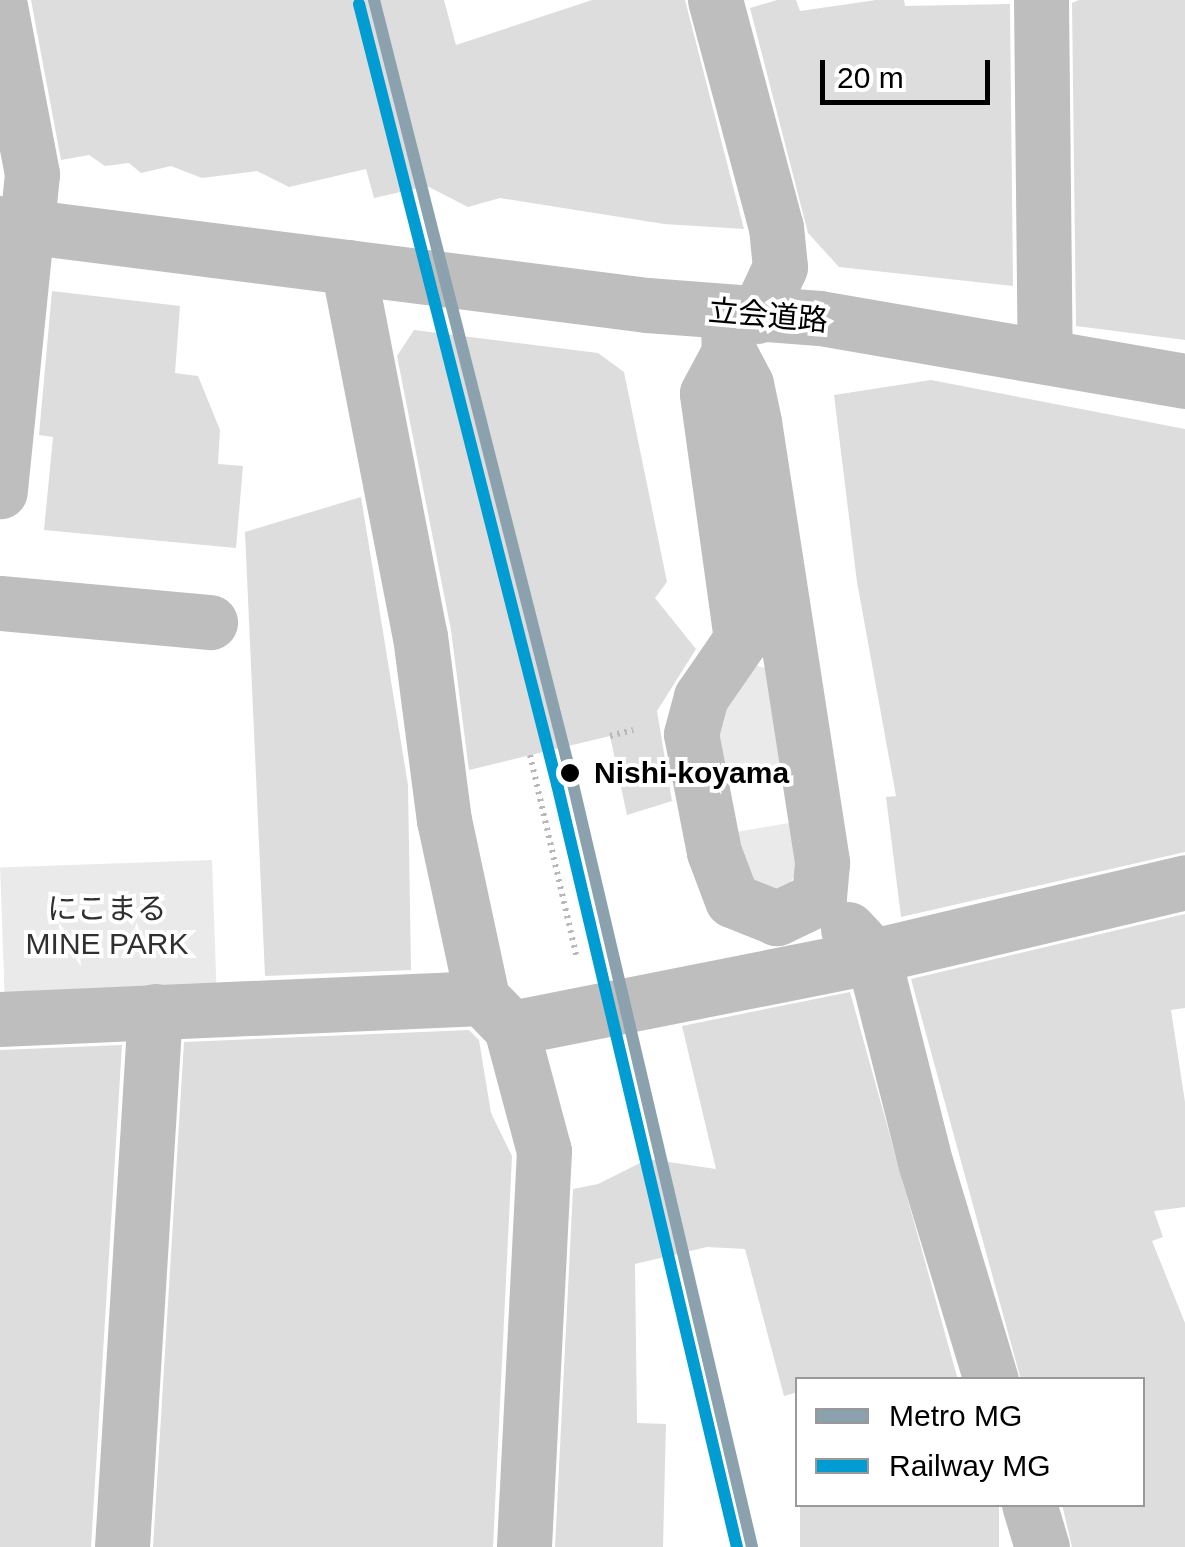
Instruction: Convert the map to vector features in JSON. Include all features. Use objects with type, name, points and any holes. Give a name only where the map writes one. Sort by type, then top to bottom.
[{"type":"street","points":[[716,0],[776,228],[780,267],[738,327],[707,393],[742,638],[730,664],[701,698],[690,734],[714,852],[732,900],[777,918],[819,898]]},
{"type":"street","points":[[1041,0],[1045,353]]},
{"type":"street","points":[[0,6],[32,174],[11,225],[0,491]]},
{"type":"street","name":"立会道路","points":[[11,225],[348,267],[738,327],[820,318],[1045,353],[1185,381]]},
{"type":"street","points":[[348,267],[496,1013],[544,1152],[524,1547]]},
{"type":"street","points":[[738,327],[822,864],[819,898],[874,956],[926,1164],[990,1377]]},
{"type":"street","points":[[0,603],[210,622]]},
{"type":"street","points":[[0,1019],[155,1011],[590,1012],[874,956],[1185,882]]},
{"type":"street","points":[[122,1547],[155,1011]]},
{"type":"street","points":[[1030,1507],[1042,1547]]},
{"type":"path","points":[[610,736],[633,730]]},
{"type":"path","points":[[530,755],[590,1012]]},
{"type":"green space","points":[[749,663],[768,669],[782,758],[768,782],[732,786],[710,733]]},
{"type":"green space","points":[[795,822],[800,864],[790,884],[776,892],[754,890],[736,832]]},
{"type":"green space","name":"にこまる MINE PARK","points":[[212,860],[216,986],[5,993],[0,867]]},
{"type":"building","points":[[31,0],[444,0],[456,45],[592,0],[685,0],[744,229],[664,224],[500,198],[468,207],[427,186],[374,198],[366,169],[289,187],[257,171],[202,178],[171,166],[141,173],[129,163],[105,166],[89,155],[61,160]]},
{"type":"building","points":[[777,0],[796,0],[800,11],[876,0],[904,0],[905,6],[1010,4],[1013,286],[839,267],[808,233],[750,8]]},
{"type":"building","points":[[1185,0],[1185,340],[1076,326],[1072,3]]},
{"type":"building","points":[[52,291],[180,306],[175,373],[198,376],[220,430],[218,464],[243,466],[236,548],[44,530],[53,437],[39,435]]},
{"type":"building","points":[[414,330],[598,353],[624,372],[667,582],[655,598],[696,649],[657,711],[672,801],[627,815],[610,736],[469,770],[451,630],[397,356]]},
{"type":"building","points":[[931,380],[1185,429],[1185,852],[901,917],[886,797],[896,796],[857,582],[834,395]]},
{"type":"building","points":[[361,497],[408,785],[411,970],[265,976],[245,532]]},
{"type":"building","points":[[1185,914],[1185,1008],[1171,1010],[1185,1102],[1185,1207],[1154,1211],[1163,1237],[1152,1241],[1185,1323],[1185,1547],[1072,1547],[1063,1507],[1145,1507],[1145,1377],[1020,1377],[911,979]]},
{"type":"building","points":[[850,992],[957,1377],[795,1377],[795,1393],[784,1396],[745,1249],[707,1247],[635,1264],[637,1423],[666,1424],[663,1547],[555,1547],[573,1189],[598,1184],[648,1159],[716,1169],[682,1026]]},
{"type":"building","points":[[469,1030],[479,1040],[491,1113],[512,1156],[493,1547],[153,1547],[184,1042]]},
{"type":"building","points":[[122,1045],[91,1547],[0,1547],[0,1050]]},
{"type":"building","points":[[800,1507],[999,1507],[999,1547],[800,1547]]},
{"type":"metro line","name":"MG","points":[[374,0],[572,780],[752,1547]]},
{"type":"rail line","name":"MG","points":[[359,4],[557,784],[737,1547]]},
{"type":"place","name":"Nishi-koyama","points":[[570,773]]}]
